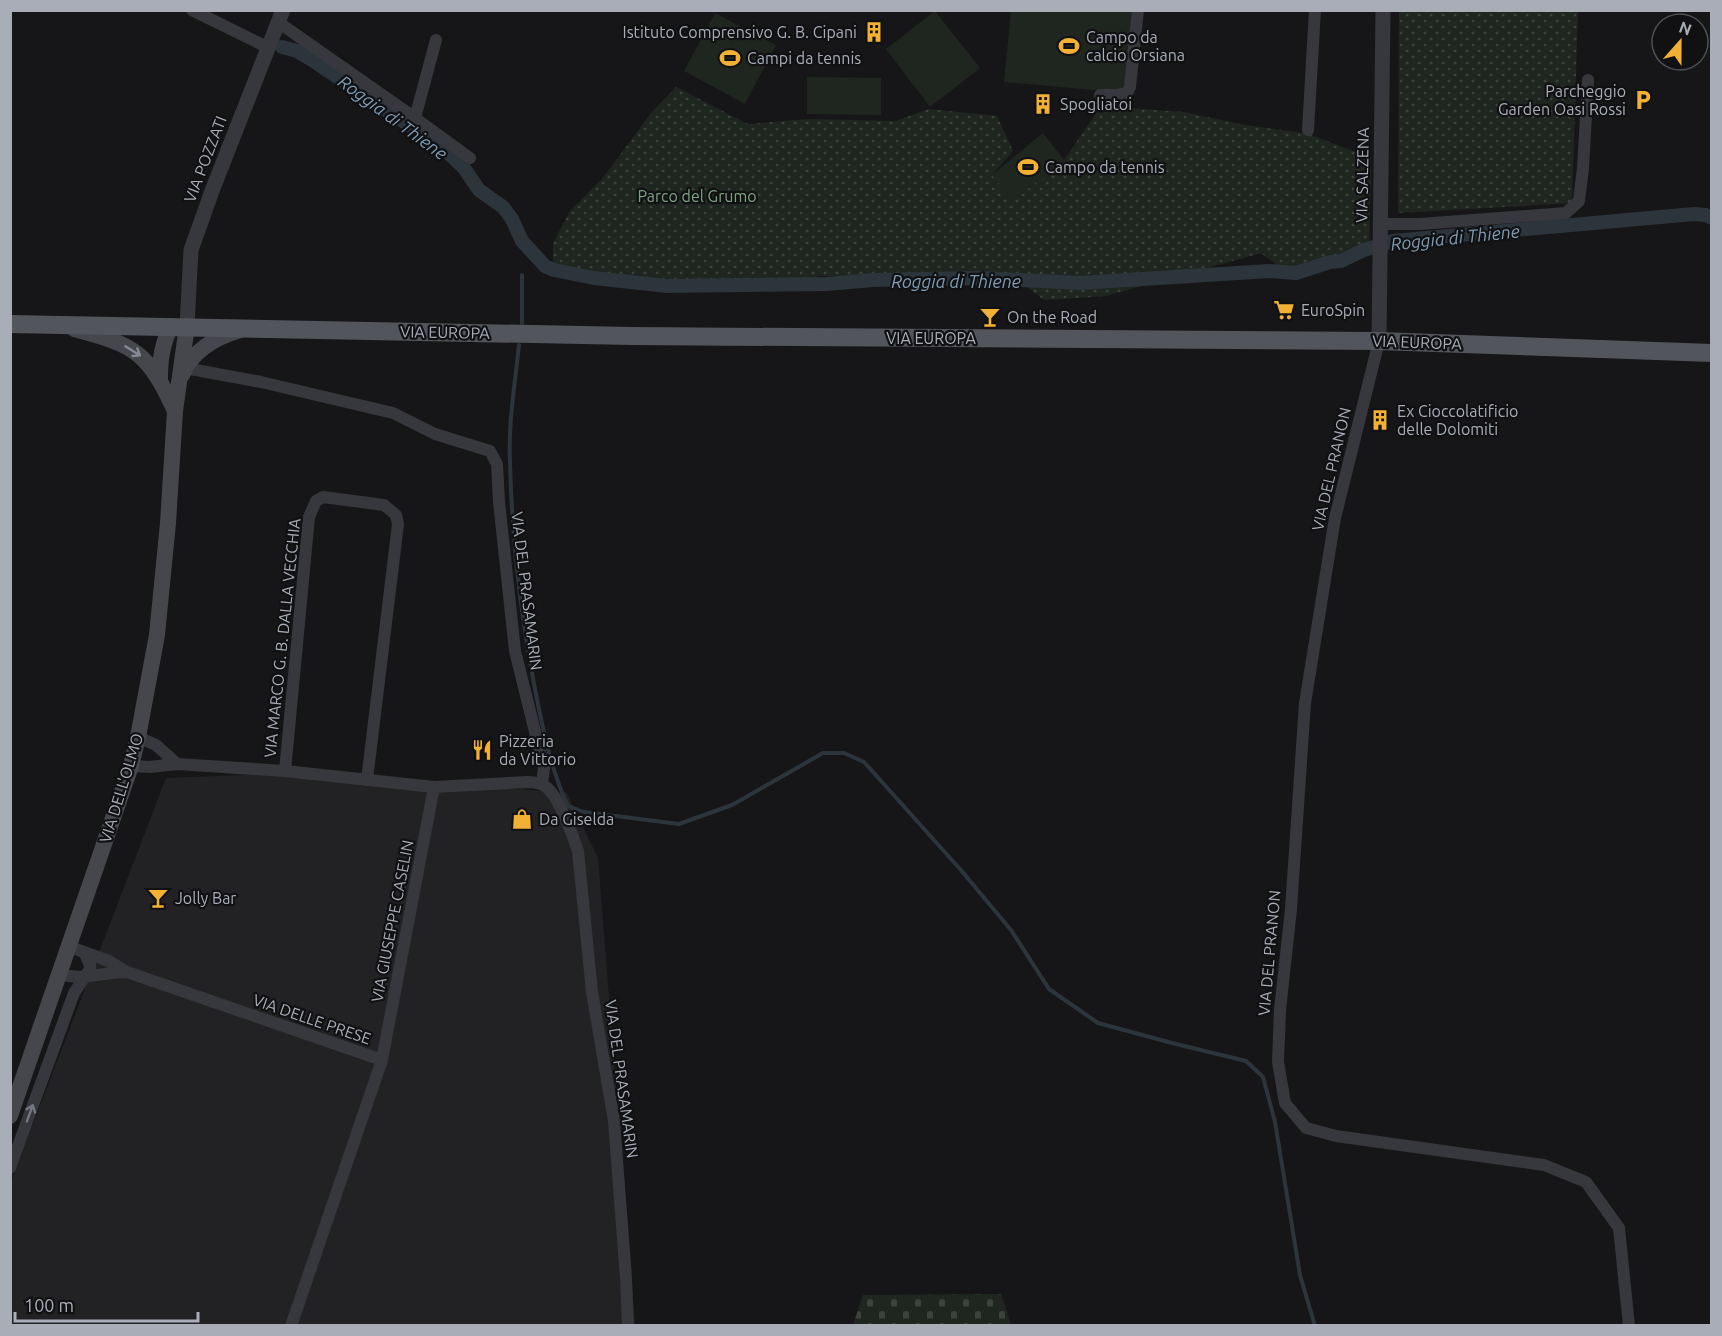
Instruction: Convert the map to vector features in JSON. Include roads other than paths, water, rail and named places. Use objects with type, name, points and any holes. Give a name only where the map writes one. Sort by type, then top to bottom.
[{"type":"main road","name":"VIA EUROPA","points":[[10,324],[632,336],[1379,340],[1712,353]]},
{"type":"main road","name":"VIA DELL'OLMO","points":[[58,325],[108,338],[142,356],[160,379],[175,411]]},
{"type":"main road","name":"VIA DELL'OLMO","points":[[160,379],[160,358],[164,340],[179,326]]},
{"type":"main road","name":"VIA DELL'OLMO","points":[[10,1116],[60,974],[77,949],[138,737],[157,635],[179,385],[179,326]]},
{"type":"main road","name":"VIA DELL'OLMO","points":[[179,385],[185,368],[208,343],[245,328]]},
{"type":"street","points":[[192,10],[267,47]]},
{"type":"street","points":[[1100,95],[1127,93],[1130,87],[1138,10]]},
{"type":"street","points":[[1308,130],[1315,10]]},
{"type":"street","name":"VIA SALZENA","points":[[1379,340],[1383,10]]},
{"type":"street","points":[[280,16],[470,158]]},
{"type":"street","name":"VIA POZZATI","points":[[179,326],[191,250],[280,16]]},
{"type":"street","points":[[415,118],[435,40]]},
{"type":"street","points":[[1380,229],[1566,213],[1579,201],[1588,80]]},
{"type":"street","name":"VIA DEL PRANON","points":[[1379,340],[1335,518],[1305,703],[1280,1010],[1278,1062],[1285,1103],[1306,1128],[1336,1136],[1544,1165],[1586,1182],[1619,1228],[1629,1326]]},
{"type":"street","name":"VIA DEL PRASAMARIN","points":[[185,368],[261,382],[393,413],[435,434],[482,448],[494,456],[497,464],[515,651],[544,768],[542,784],[548,787],[554,796],[571,830],[578,851],[592,992],[614,1121],[628,1326]]},
{"type":"street","name":"VIA MARCO G. B. DALLA VECCHIA","points":[[285,771],[309,517],[316,501],[323,497],[384,505],[396,515],[398,524],[367,780]]},
{"type":"street","points":[[138,737],[156,745],[177,764]]},
{"type":"street","points":[[131,766],[150,767],[177,764],[285,771],[434,787],[528,782],[542,784]]},
{"type":"street","name":"VIA GIUSEPPE CASELIN","points":[[382,1060],[434,787]]},
{"type":"street","points":[[10,1168],[74,993],[90,965],[77,949]]},
{"type":"street","name":"VIA DELLE PRESE","points":[[77,949],[127,972],[382,1060],[291,1326]]},
{"type":"street","points":[[60,974],[69,977],[84,977],[101,973],[127,972]]},
{"type":"waterway","name":"Roggia di Thiene","points":[[282,47],[297,51],[312,60],[443,148],[464,168],[479,190],[503,207],[512,219],[522,241],[545,266],[594,278],[667,286],[827,284],[873,280],[980,278],[1080,283],[1269,271],[1296,273],[1330,262],[1341,261],[1364,250],[1393,241],[1694,214],[1712,218]]},
{"type":"waterway","points":[[522,275],[522,323]]},
{"type":"waterway","points":[[519,345],[510,433],[513,518],[518,574],[529,657],[544,731],[551,762],[568,806],[584,812],[679,824],[732,805],[823,753],[844,753],[864,762],[1011,930],[1049,989],[1098,1023],[1246,1061],[1263,1077],[1275,1122],[1300,1275],[1315,1326]]},
{"type":"place","name":"Istituto Comprensivo G. B. Cipani","points":[[874,32]]},
{"type":"place","name":"Campo da calcio Orsiana","points":[[1069,46]]},
{"type":"place","name":"Campi da tennis","points":[[730,58]]},
{"type":"place","name":"Parcheggio Garden Oasi Rossi","points":[[1643,100]]},
{"type":"place","name":"Spogliatoi","points":[[1043,104]]},
{"type":"place","name":"Campo da tennis","points":[[1028,167]]},
{"type":"place","name":"EuroSpin","points":[[1284,310]]},
{"type":"place","name":"On the Road","points":[[990,317]]},
{"type":"place","name":"Ex Cioccolatificio delle Dolomiti","points":[[1380,420]]},
{"type":"place","name":"Pizzeria da Vittorio","points":[[482,750]]},
{"type":"place","name":"Da Giselda","points":[[522,819]]},
{"type":"place","name":"Jolly Bar","points":[[158,898]]},
{"type":"park label","name":"Parco del Grumo","points":[[697,196]]}]
